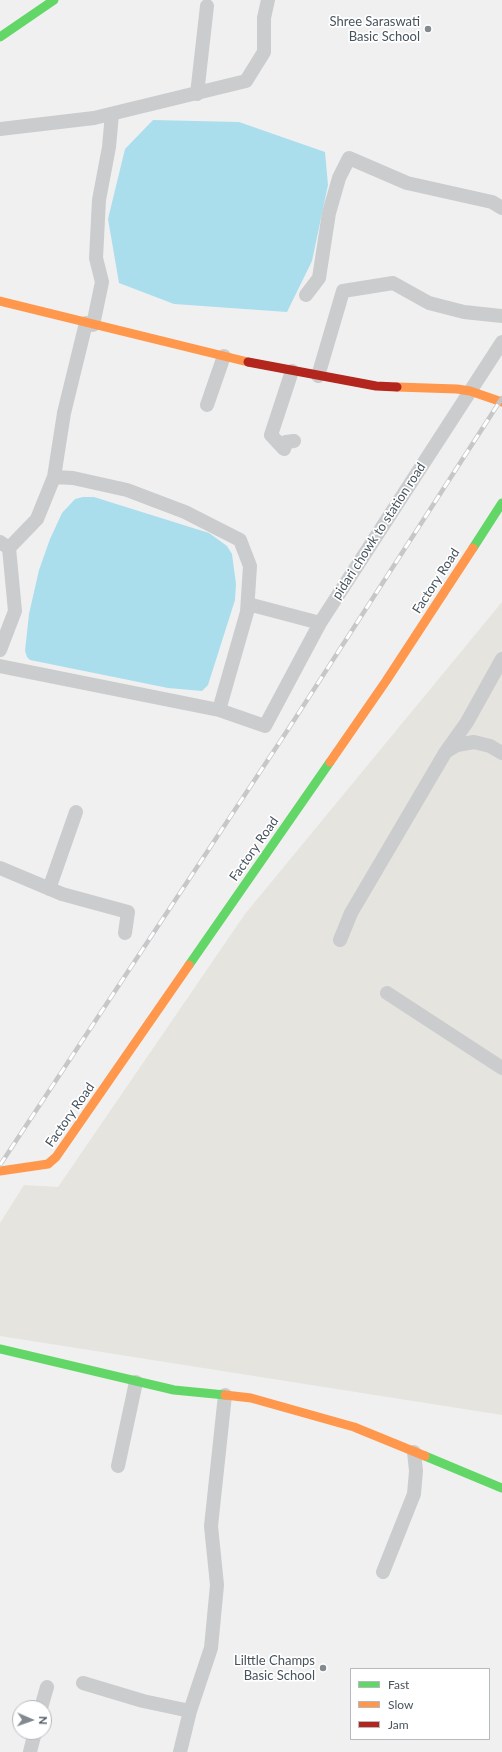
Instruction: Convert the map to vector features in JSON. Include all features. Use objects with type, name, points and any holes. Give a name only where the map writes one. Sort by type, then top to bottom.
[{"type":"main road","points":[[0,37],[54,0]]},
{"type":"main road","points":[[0,301],[90,324],[292,371],[376,386],[470,391],[502,402]]},
{"type":"main road","name":"Factory Road","points":[[0,1172],[48,1164],[56,1157],[386,681],[502,503]]},
{"type":"main road","points":[[0,1349],[174,1390],[251,1398],[354,1427],[502,1488]]},
{"type":"street","points":[[0,129],[94,118],[246,81],[264,52],[264,18],[268,0]]},
{"type":"street","points":[[197,94],[207,6]]},
{"type":"street","points":[[0,650],[15,611],[4,545],[37,519],[54,477],[64,413],[102,282],[96,258],[99,200],[109,147],[112,114]]},
{"type":"street","points":[[306,295],[319,278],[329,213],[339,178],[349,158],[407,183],[492,202],[502,208]]},
{"type":"street","points":[[318,376],[343,291],[393,283],[429,303],[464,312],[502,316]]},
{"type":"street","name":"pidari chowk to station road","points":[[219,710],[265,726],[320,623],[502,342]]},
{"type":"street","points":[[207,404],[224,356]]},
{"type":"street","points":[[292,371],[271,435],[284,449],[286,442],[294,441]]},
{"type":"street","points":[[0,666],[219,710],[239,644],[248,604],[250,566],[240,540],[185,512],[127,490],[73,478],[54,477]]},
{"type":"street","points":[[248,604],[320,623]]},
{"type":"street","points":[[340,940],[351,913],[444,753],[467,722],[502,659]]},
{"type":"street","points":[[444,753],[457,745],[474,742],[490,746],[502,753]]},
{"type":"street","points":[[49,889],[76,812]]},
{"type":"street","points":[[0,868],[62,894],[128,912],[125,933]]},
{"type":"street","points":[[387,993],[502,1068]]},
{"type":"street","points":[[118,1466],[136,1382]]},
{"type":"street","points":[[180,1752],[190,1711],[211,1648],[212,1640],[217,1585],[211,1526],[224,1395]]},
{"type":"street","points":[[383,1572],[414,1494],[416,1470],[414,1452]]},
{"type":"street","points":[[83,1683],[143,1701],[190,1711]]},
{"type":"street","points":[[43,1700],[46,1687]]},
{"type":"street","points":[[30,1752],[33,1740]]},
{"type":"shaded area","points":[[502,602],[502,1415],[0,1336],[0,1223],[24,1185],[58,1187],[245,914]]},
{"type":"water","points":[[153,120],[239,122],[325,152],[328,185],[312,261],[287,312],[174,304],[119,283],[108,219],[125,149]]},
{"type":"water","points":[[94,497],[209,533],[227,546],[232,554],[236,584],[235,600],[208,685],[202,691],[168,688],[30,660],[27,657],[25,651],[29,614],[39,570],[50,539],[62,513],[75,499]]},
{"type":"railway","points":[[0,1165],[289,728],[502,398]]},
{"type":"traffic: fast","points":[[0,37],[54,0]]},
{"type":"traffic: fast","points":[[473,548],[502,503]]},
{"type":"traffic: fast","points":[[189,965],[330,762]]},
{"type":"traffic: fast","points":[[0,1349],[174,1390],[225,1395]]},
{"type":"traffic: fast","points":[[425,1456],[502,1488]]},
{"type":"traffic: slow","points":[[0,301],[248,362]]},
{"type":"traffic: slow","points":[[397,387],[457,389],[470,391],[502,402]]},
{"type":"traffic: slow","points":[[330,762],[386,681],[473,548]]},
{"type":"traffic: slow","points":[[0,1171],[48,1164],[56,1157],[189,965]]},
{"type":"traffic: slow","points":[[225,1395],[251,1398],[354,1427],[425,1456]]},
{"type":"traffic: jam","points":[[248,362],[376,386],[397,387]]},
{"type":"place","name":"Shree Saraswati Basic School","points":[[428,29]]},
{"type":"place","name":"Lilttle Champs Basic School","points":[[323,1668]]}]
